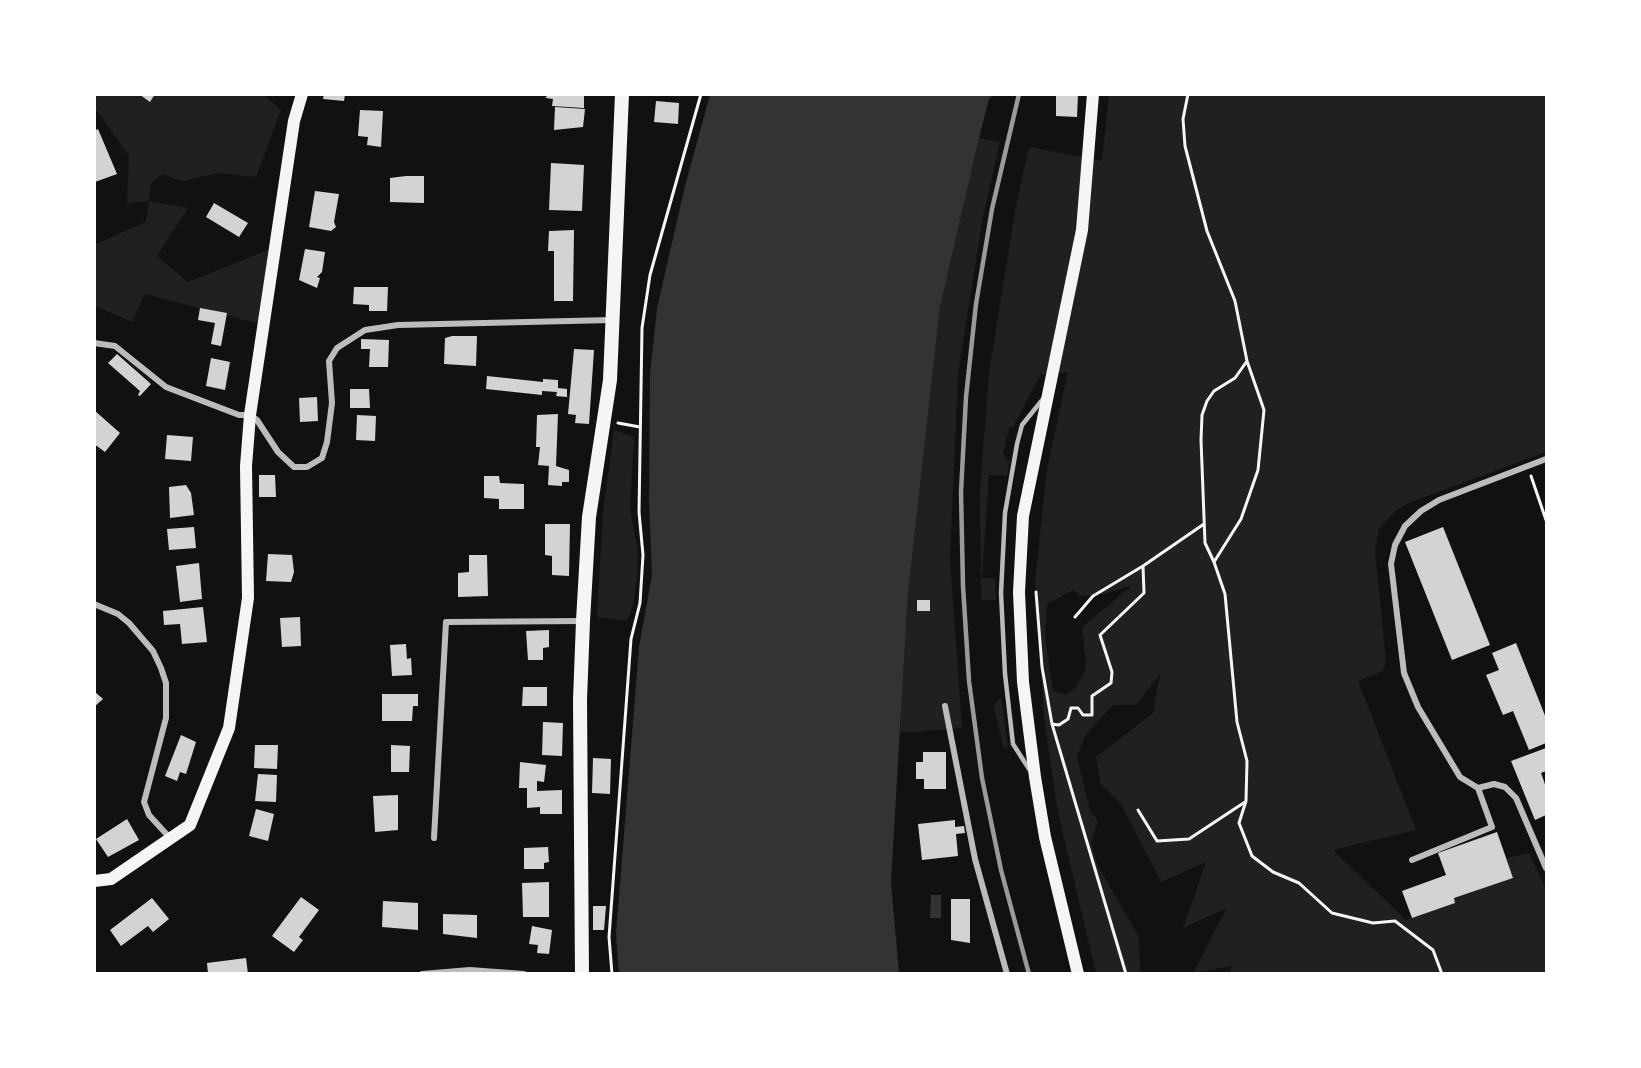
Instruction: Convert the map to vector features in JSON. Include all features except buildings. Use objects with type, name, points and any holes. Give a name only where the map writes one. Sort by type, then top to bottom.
[{"type":"main road","points":[[94,881],[111,879],[190,825],[229,728],[248,598],[246,466],[250,416],[294,121],[302,94]]},
{"type":"main road","points":[[582,974],[580,700],[583,621],[589,517],[610,380],[622,94]]},
{"type":"main road","points":[[1078,974],[1045,837],[1035,777],[1023,682],[1019,556],[1023,516],[1082,230],[1093,94]]},
{"type":"street","points":[[94,343],[115,346],[166,387],[258,420],[269,442],[294,467],[307,466],[322,458],[327,442],[332,403],[329,361],[337,348],[365,330],[398,325],[612,320]]},
{"type":"street","points":[[1412,860],[1492,827],[1478,788],[1460,777],[1418,707],[1404,673],[1391,564],[1395,545],[1405,526],[1421,511],[1439,500],[1546,459]]},
{"type":"street","points":[[94,604],[118,614],[129,623],[153,651],[166,683],[166,718],[144,802],[149,815],[170,838]]},
{"type":"street","points":[[434,838],[446,622],[583,621]]},
{"type":"street","points":[[945,706],[975,859],[1007,974]]},
{"type":"street","points":[[1478,788],[1494,784],[1505,787],[1516,798],[1546,868]]},
{"type":"street","points":[[422,974],[470,970],[524,974]]},
{"type":"lane","points":[[1035,777],[1014,744],[1005,674],[1001,593],[1005,513],[1017,444],[1022,425],[1047,395]]},
{"type":"path","points":[[612,974],[609,937],[631,639],[640,603],[643,555],[639,512],[642,328],[650,275],[701,94]]},
{"type":"path","points":[[1188,94],[1183,119],[1185,146],[1207,231],[1235,301],[1247,361],[1263,410],[1258,470],[1241,519],[1215,562]]},
{"type":"path","points":[[1247,361],[1235,378],[1214,391],[1202,415],[1205,543],[1215,562],[1225,594],[1237,722],[1247,761],[1246,801],[1239,823],[1252,856],[1273,872],[1299,883],[1332,913],[1373,923],[1395,921],[1433,950],[1442,974]]},
{"type":"path","points":[[605,420],[640,427]]},
{"type":"path","points":[[1531,465],[1532,483],[1546,520]]},
{"type":"path","points":[[1075,617],[1093,596],[1143,566],[1204,524]]},
{"type":"path","points":[[1052,724],[1059,725],[1068,719],[1071,708],[1078,708],[1083,715],[1092,715],[1092,696],[1111,683],[1112,672],[1100,635],[1144,593],[1143,566]]},
{"type":"path","points":[[1036,592],[1042,668],[1052,724],[1126,974]]},
{"type":"path","points":[[1138,810],[1157,841],[1190,839],[1246,801]]},
{"type":"shaded area","points":[[95,95],[264,95],[281,110],[256,177],[219,173],[182,181],[162,174],[151,184],[149,201],[127,203],[129,156],[95,108]]},
{"type":"shaded area","points":[[710,95],[993,95],[989,99],[979,138],[940,307],[908,593],[891,882],[899,973],[619,973],[616,934],[639,647],[652,575],[649,502],[650,374],[657,308],[685,186]]},
{"type":"shaded area","points":[[1109,95],[1546,95],[1546,452],[1411,502],[1397,510],[1379,529],[1375,551],[1386,660],[1383,671],[1358,681],[1416,830],[1333,850],[1406,920],[1455,903],[1454,898],[1513,878],[1506,858],[1529,853],[1546,889],[1546,973],[1229,973],[1232,966],[1193,973],[1227,908],[1183,928],[1206,862],[1161,882],[1121,804],[1101,784],[1096,757],[1153,713],[1160,674],[1136,705],[1113,705],[1085,736],[1077,756],[1090,811],[1098,821],[1091,842],[1097,864],[1139,937],[1140,973],[1096,973],[1058,813],[1045,726],[1035,582],[1047,469],[1068,372],[1040,375],[1014,426],[1009,428],[1003,454],[1009,462],[1007,476],[989,475],[982,578],[995,578],[996,600],[981,600],[980,491],[989,373],[1016,205],[1029,147],[1102,161]],"holes":[[[1133,585],[1082,627],[1086,662],[1084,673],[1075,688],[1066,695],[1053,691],[1045,636],[1047,604],[1073,590],[1080,596],[1104,594]]]},
{"type":"shaded area","points":[[979,138],[1000,142],[982,222],[958,375],[950,559],[962,728],[900,733],[908,593],[940,307]]},
{"type":"shaded area","points":[[149,201],[188,208],[157,256],[188,282],[275,247],[264,325],[145,294],[132,322],[95,306],[94,245],[146,222]]},
{"type":"shaded area","points":[[614,430],[634,437],[630,509],[638,552],[633,606],[627,621],[597,617],[603,512]]},
{"type":"shaded area","points":[[1001,697],[1008,748],[1004,748],[993,706]]},
{"type":"shaded area","points":[[931,895],[941,895],[941,918],[930,918]]},
{"type":"railway","points":[[1019,94],[992,209],[976,304],[966,397],[961,492],[963,586],[969,681],[982,778],[1001,870],[1029,974]]}]
